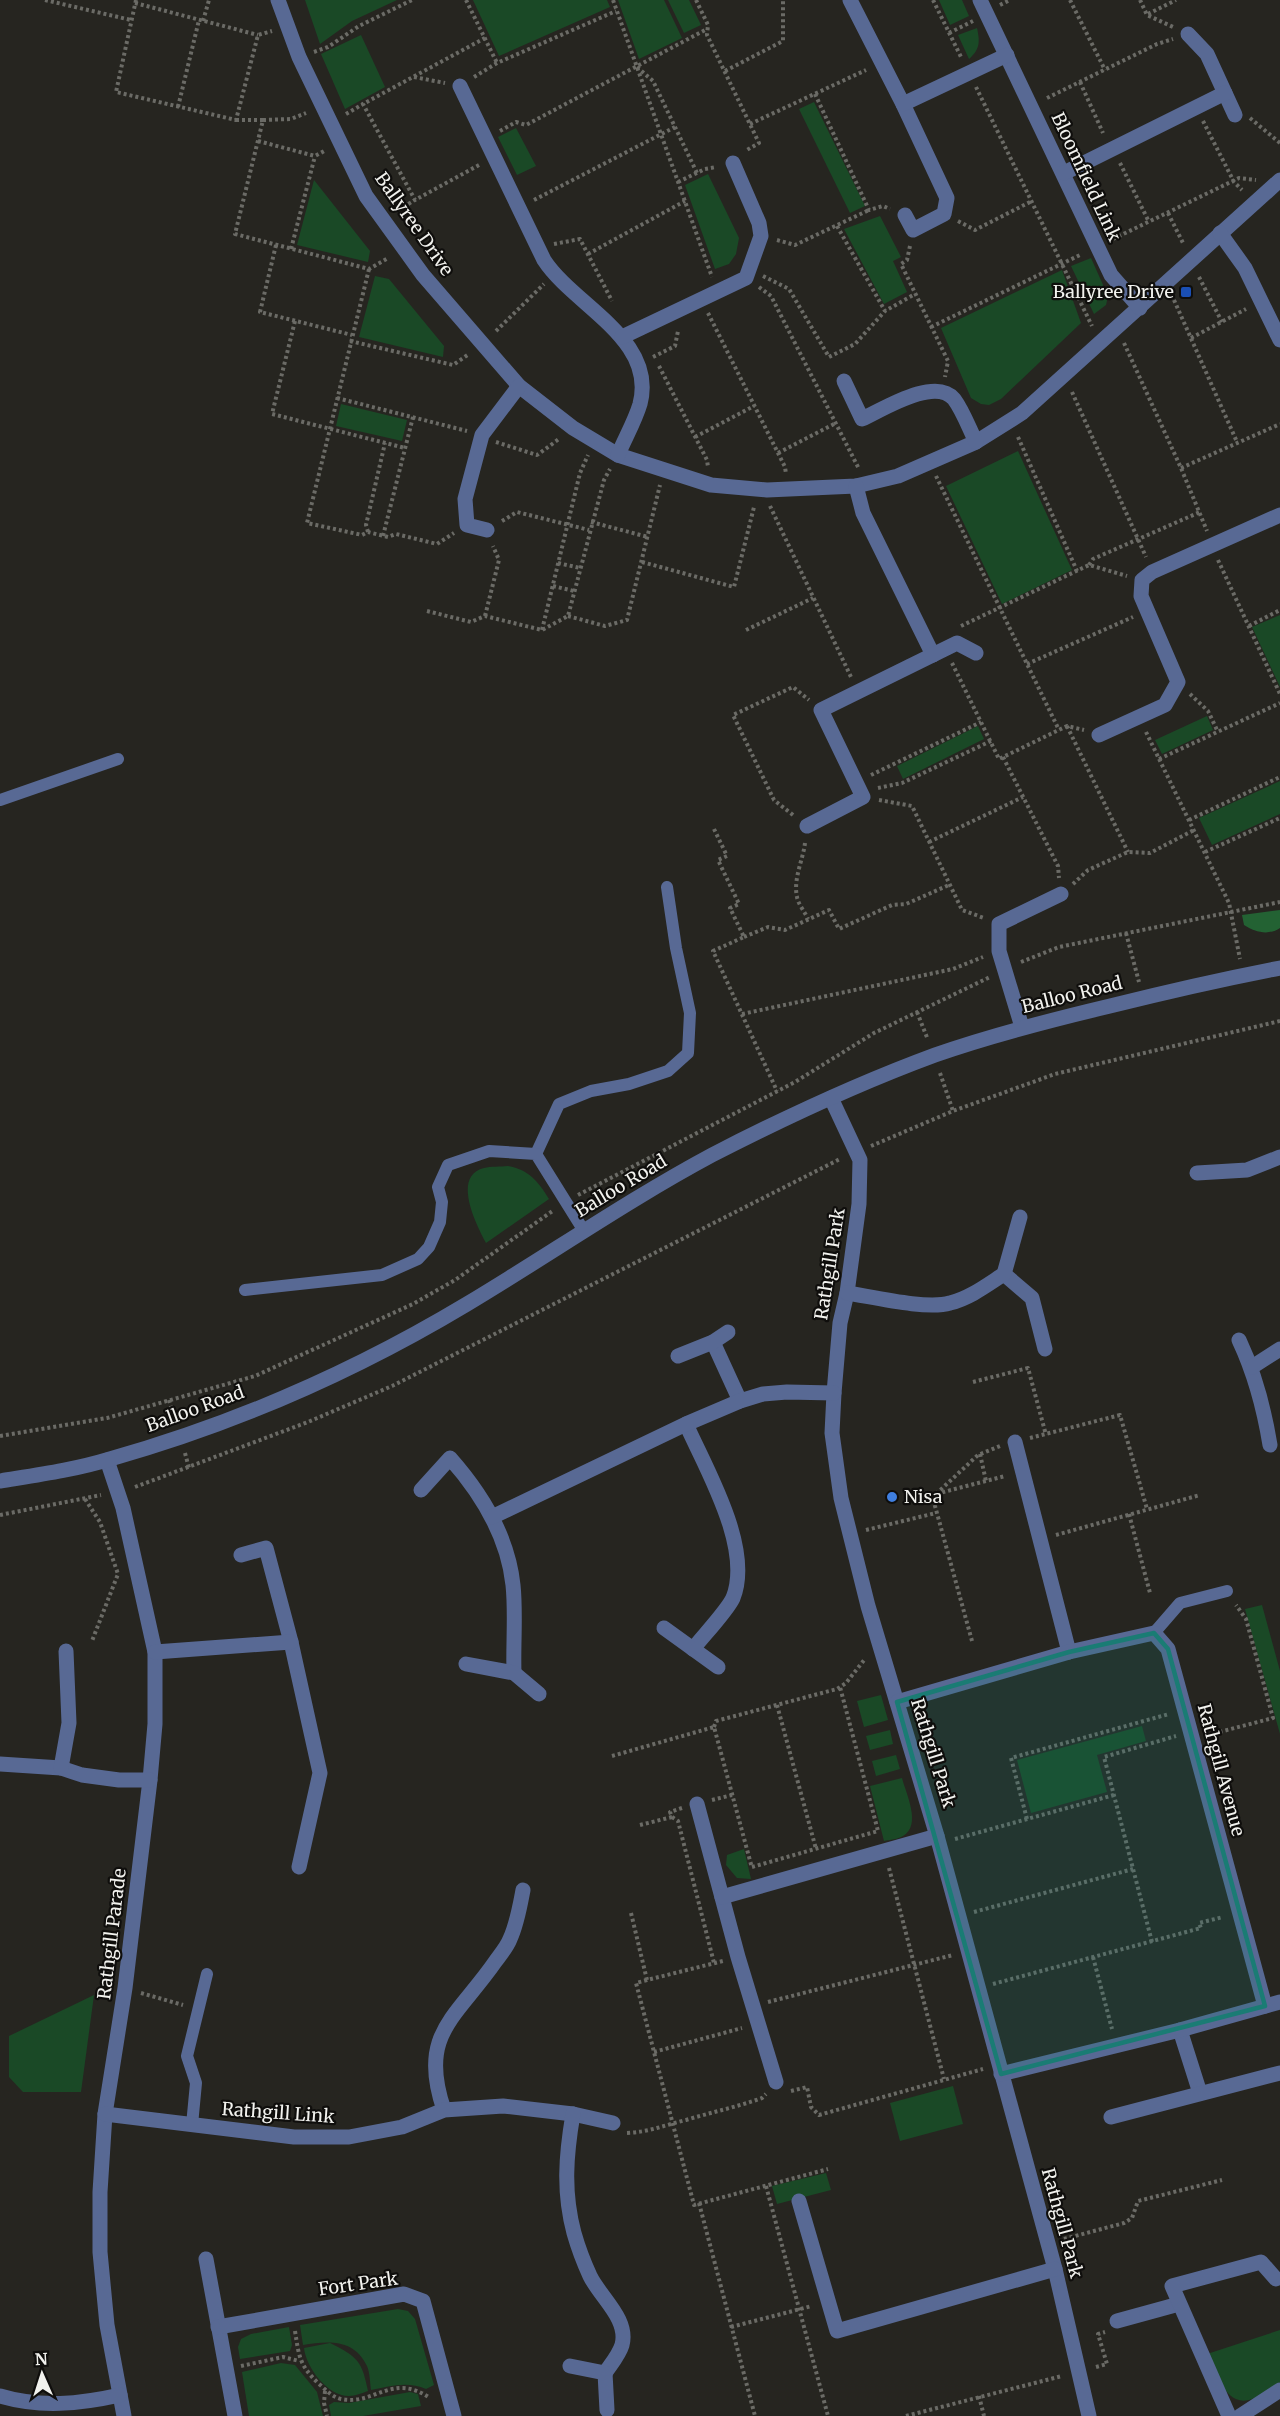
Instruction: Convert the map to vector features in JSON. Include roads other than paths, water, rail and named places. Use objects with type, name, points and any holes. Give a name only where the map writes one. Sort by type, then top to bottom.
[{"type":"street","name":"Ballyree Drive","points":[[278,0],[299,57],[366,196],[423,275],[519,386],[573,428],[618,455],[711,484],[762,489],[861,485],[898,476],[976,442],[1011,421],[1064,376],[1280,180]]},
{"type":"street","points":[[850,0],[903,104],[947,198],[944,214],[914,230],[905,215]]},
{"type":"street","name":"Bloomfield Link","points":[[984,7],[1111,275],[1140,308]]},
{"type":"street","points":[[1188,34],[1208,54],[1235,115]]},
{"type":"street","points":[[903,104],[1007,55]]},
{"type":"street","points":[[460,86],[538,248],[553,274],[622,337],[638,360],[642,388],[640,403],[618,455]]},
{"type":"street","points":[[1064,173],[1225,93]]},
{"type":"street","points":[[622,337],[718,292],[748,273],[761,236],[759,223],[733,163]]},
{"type":"street","points":[[1220,233],[1245,268],[1280,340]]},
{"type":"street","points":[[844,381],[862,419],[925,390],[942,392],[953,398],[976,442]]},
{"type":"street","points":[[487,530],[467,525],[465,499],[482,435],[519,386]]},
{"type":"street","points":[[861,485],[863,513],[939,652]]},
{"type":"street","points":[[1099,735],[1165,705],[1178,682],[1141,596],[1147,576],[1280,515]]},
{"type":"street","points":[[807,826],[860,791],[821,710],[957,643],[976,653]]},
{"type":"street","points":[[1022,1027],[999,951],[999,924],[1061,894]]},
{"type":"street","name":"Balloo Road","points":[[0,1481],[107,1460],[196,1433],[327,1379],[465,1305],[711,1156],[831,1098],[934,1056],[1022,1027],[1280,968]]},
{"type":"street","name":"Rathgill Park","points":[[831,1098],[860,1160],[859,1204],[847,1293],[840,1323],[834,1393],[832,1433],[842,1498],[879,1641],[938,1840],[1055,2269],[1077,2373],[1089,2416]]},
{"type":"street","points":[[1197,1173],[1247,1170],[1280,1157]]},
{"type":"street","points":[[847,1293],[925,1305],[947,1304],[969,1297],[1004,1274],[1020,1217]]},
{"type":"street","points":[[1004,1274],[1032,1298],[1045,1349]]},
{"type":"street","points":[[678,1356],[713,1342],[728,1332]]},
{"type":"street","points":[[1239,1340],[1252,1367],[1263,1403],[1270,1445]]},
{"type":"street","points":[[713,1342],[740,1401]]},
{"type":"street","points":[[1252,1367],[1280,1349]]},
{"type":"street","points":[[492,1517],[686,1424],[740,1401],[763,1394],[834,1393]]},
{"type":"street","points":[[686,1424],[729,1519],[736,1555],[737,1575],[733,1598],[693,1649]]},
{"type":"street","points":[[1015,1442],[1069,1652]]},
{"type":"street","points":[[421,1490],[450,1458],[469,1479],[492,1517],[505,1547],[513,1584],[513,1673]]},
{"type":"street","name":"Rathgill Parade","points":[[107,1460],[131,1541],[155,1652],[155,1724],[150,1780],[125,1988],[105,2114],[100,2192],[100,2252],[107,2325],[124,2416]]},
{"type":"street","points":[[240,1555],[266,1548],[291,1642],[320,1773],[299,1867]]},
{"type":"street","points":[[664,1628],[718,1666]]},
{"type":"street","points":[[897,1702],[1069,1652],[1155,1633]]},
{"type":"street","name":"Rathgill Avenue","points":[[999,2069],[1117,2045],[1273,2004],[1240,1913],[1168,1649],[1155,1633]]},
{"type":"street","points":[[155,1652],[291,1642]]},
{"type":"street","points":[[61,1768],[69,1723],[66,1651]]},
{"type":"street","points":[[466,1664],[513,1673],[539,1694]]},
{"type":"street","points":[[0,1764],[61,1768],[100,1778],[150,1780]]},
{"type":"street","points":[[697,1804],[738,1957],[778,2090]]},
{"type":"street","points":[[722,1897],[885,1851],[938,1840]]},
{"type":"street","points":[[444,2110],[436,2085],[435,2051],[450,2017],[488,1972],[510,1940],[523,1890]]},
{"type":"street","points":[[1180,2030],[1200,2093]]},
{"type":"street","points":[[1112,2117],[1280,2073]]},
{"type":"street","name":"Rathgill Link","points":[[105,2114],[294,2137],[349,2137],[402,2127],[444,2110],[503,2106],[573,2114],[614,2123]]},
{"type":"street","points":[[573,2114],[567,2152],[566,2186],[574,2233],[591,2278],[612,2306],[621,2328],[622,2344],[605,2373],[608,2410]]},
{"type":"street","points":[[799,2201],[837,2331],[1055,2269]]},
{"type":"street","points":[[206,2259],[235,2416]]},
{"type":"street","points":[[1229,2416],[1172,2286],[1261,2262],[1276,2279]]},
{"type":"street","name":"Fort Park","points":[[218,2327],[404,2294],[423,2301],[449,2415]]},
{"type":"street","points":[[1117,2321],[1179,2304]]},
{"type":"street","points":[[570,2366],[605,2373]]},
{"type":"street","points":[[1240,2416],[1280,2390]]},
{"type":"street","points":[[0,2396],[16,2401],[64,2404],[120,2395]]},
{"type":"lane","points":[[0,800],[118,759]]},
{"type":"lane","points":[[536,1154],[559,1104],[591,1091],[629,1084],[668,1071],[688,1053],[690,1014],[676,948],[667,887]]},
{"type":"lane","points":[[244,1290],[382,1275],[418,1258],[429,1247],[440,1222],[442,1202],[438,1187],[448,1165],[489,1151],[536,1154]]},
{"type":"lane","points":[[536,1154],[584,1231]]},
{"type":"lane","points":[[1155,1633],[1180,1603],[1226,1591]]},
{"type":"lane","points":[[192,2125],[196,2083],[187,2056],[207,1974]]},
{"type":"place","name":"Ballyree Drive","points":[[1186,292]]},
{"type":"place","name":"Nisa","points":[[892,1497]]}]
